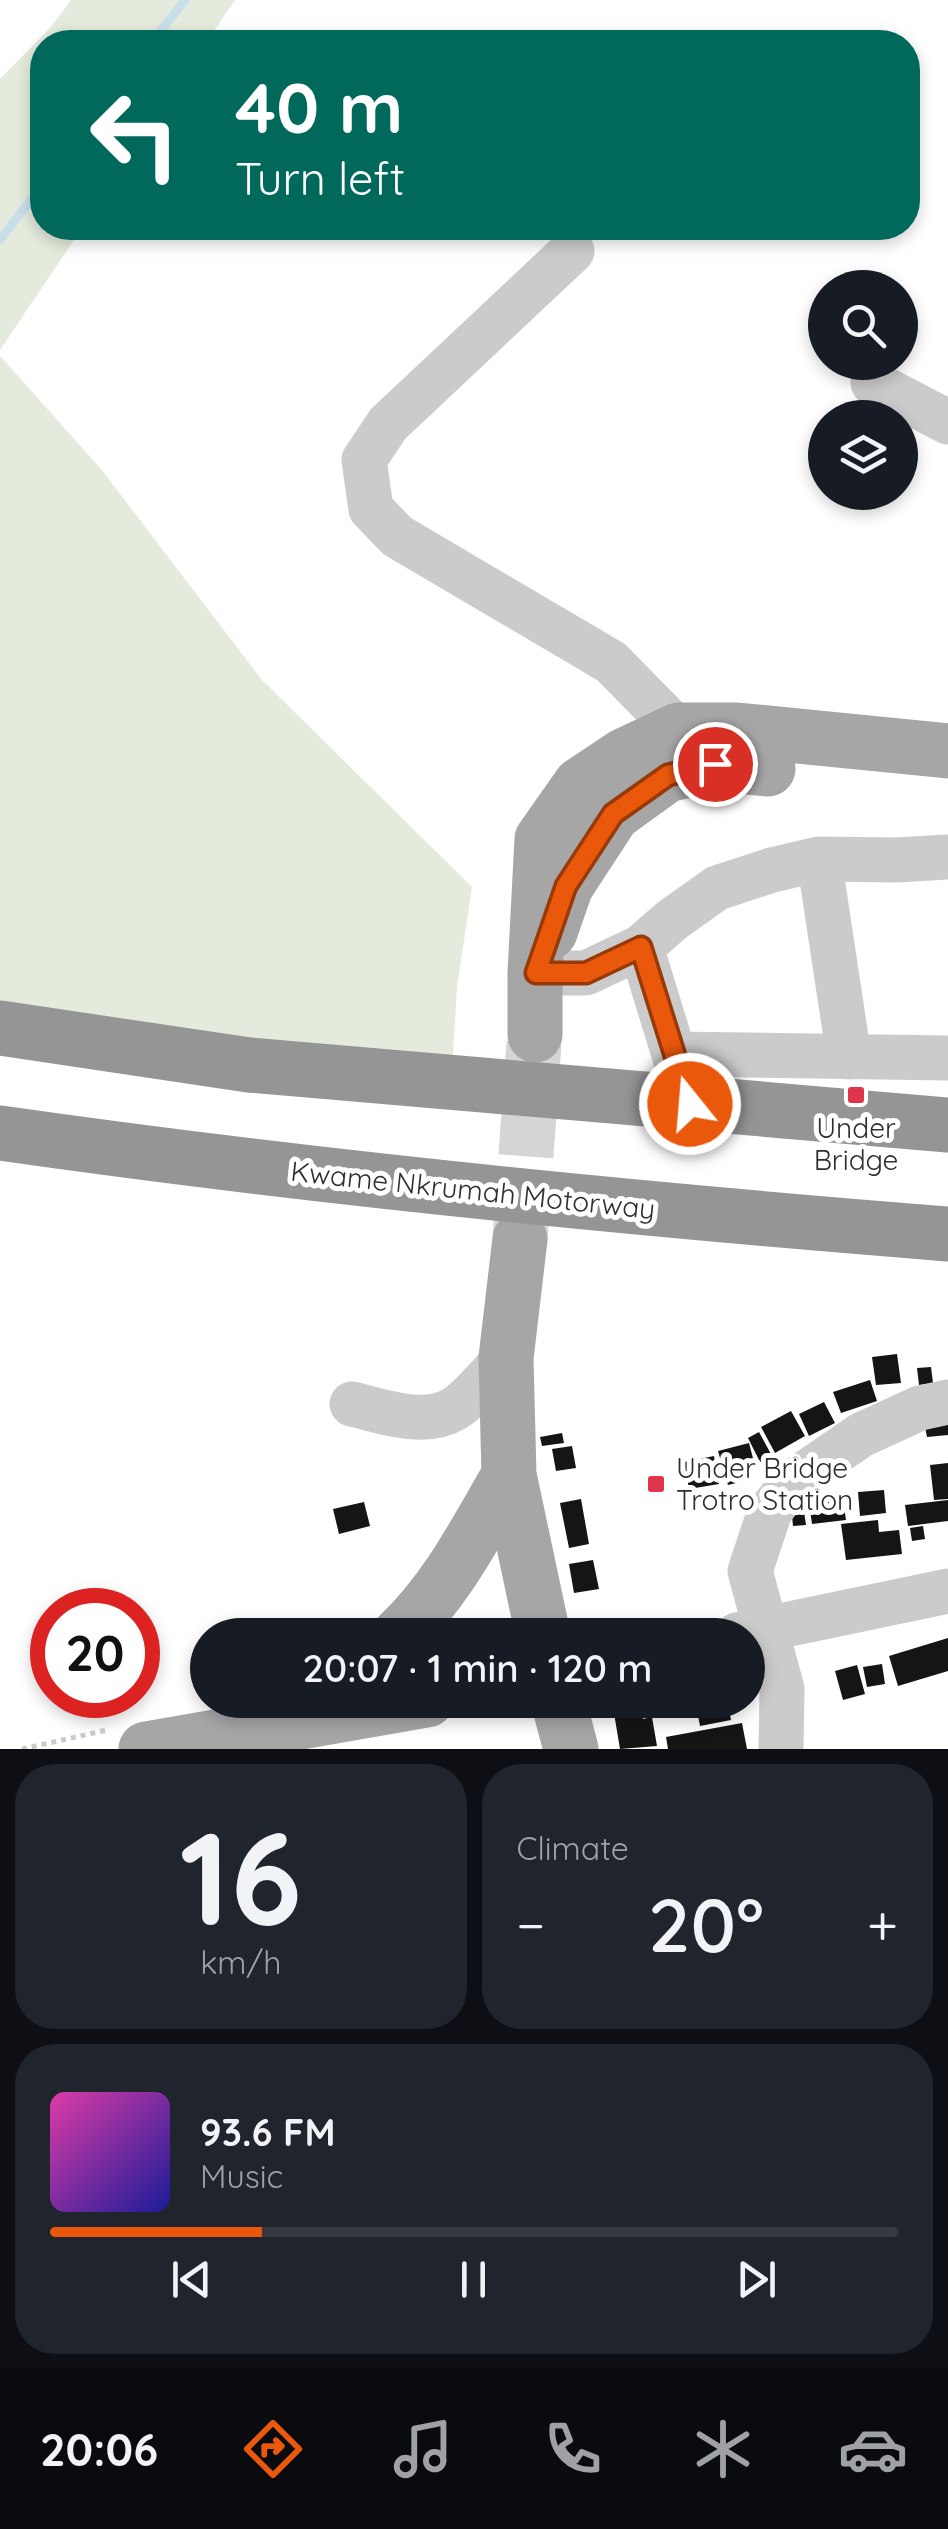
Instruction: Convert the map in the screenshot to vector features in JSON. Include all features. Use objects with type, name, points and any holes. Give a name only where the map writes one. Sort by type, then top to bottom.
[{"type":"highway","points":[[0,1028],[250,1066],[682,1079],[948,1125]]},
{"type":"highway","name":"Kwame Nkrumah Motorway","points":[[0,1133],[439,1188],[948,1234]]},
{"type":"main road","points":[[535,1035],[542,839],[580,785],[625,755],[678,730],[738,730],[948,751]]},
{"type":"main road","points":[[536,973],[566,886],[613,814],[668,775],[715,764],[948,787]]},
{"type":"main road","points":[[520,1239],[506,1358],[510,1474],[539,1618]]},
{"type":"main road","points":[[415,1618],[451,1573],[510,1474]]},
{"type":"main road","points":[[246,1733],[271,1718]]},
{"type":"main road","points":[[146,1749],[328,1718]]},
{"type":"main road","points":[[563,1718],[572,1749]]},
{"type":"street","points":[[572,251],[388,424],[364,460],[371,509],[397,536],[611,662],[678,730]]},
{"type":"street","points":[[873,383],[948,422]]},
{"type":"street","points":[[536,973],[586,973],[641,947],[717,888],[772,870],[819,859],[948,857]]},
{"type":"street","points":[[819,859],[849,1057]]},
{"type":"street","points":[[641,947],[682,1079],[849,1057],[948,1058]]},
{"type":"street","points":[[352,1404],[406,1416],[432,1417],[456,1409],[506,1358]]},
{"type":"street","points":[[751,1618],[750,1571],[770,1510],[794,1481],[862,1435],[920,1408],[948,1402]]},
{"type":"street","points":[[765,1629],[948,1591]]},
{"type":"street","points":[[765,1658],[782,1690],[780,1749]]},
{"type":"green space","points":[[71,0],[235,0],[214,30],[48,30]]},
{"type":"green space","points":[[30,48],[30,240],[74,240],[0,350],[0,79]]},
{"type":"green space","points":[[0,356],[101,469],[262,680],[472,887],[457,987],[452,1072],[0,1014]]},
{"type":"building","points":[[897,1354],[901,1383],[876,1385],[872,1357]]},
{"type":"building","points":[[931,1367],[933,1383],[919,1385],[917,1368]]},
{"type":"building","points":[[870,1380],[877,1401],[841,1413],[833,1392]]},
{"type":"building","points":[[824,1402],[835,1423],[809,1436],[799,1414]]},
{"type":"building","points":[[791,1411],[805,1436],[775,1453],[761,1427]]},
{"type":"building","points":[[948,1424],[948,1435],[927,1437],[925,1427]]},
{"type":"building","points":[[759,1432],[772,1456],[760,1462],[748,1438]]},
{"type":"building","points":[[562,1433],[564,1443],[542,1446],[540,1437]]},
{"type":"building","points":[[749,1443],[754,1462],[743,1465],[748,1480],[728,1485],[718,1451]]},
{"type":"building","points":[[572,1446],[576,1468],[556,1471],[552,1449]]},
{"type":"building","points":[[714,1456],[719,1484],[689,1489],[684,1462]]},
{"type":"building","points":[[948,1463],[948,1499],[934,1500],[930,1465]]},
{"type":"building","points":[[884,1490],[886,1513],[860,1516],[858,1492]]},
{"type":"building","points":[[842,1492],[846,1520],[812,1524],[808,1496]]},
{"type":"building","points":[[581,1499],[589,1544],[569,1548],[560,1503]]},
{"type":"building","points":[[948,1500],[948,1521],[908,1526],[905,1505]]},
{"type":"building","points":[[364,1502],[370,1526],[339,1534],[333,1509]]},
{"type":"building","points":[[803,1505],[806,1525],[793,1526],[791,1506]]},
{"type":"building","points":[[878,1520],[879,1532],[899,1530],[902,1554],[846,1560],[841,1524]]},
{"type":"building","points":[[923,1526],[925,1539],[912,1541],[910,1528]]},
{"type":"building","points":[[593,1560],[599,1589],[574,1593],[569,1564]]},
{"type":"building","points":[[948,1638],[948,1671],[898,1686],[889,1656]]},
{"type":"building","points":[[882,1664],[885,1684],[867,1687],[863,1667]]},
{"type":"building","points":[[857,1665],[865,1694],[843,1700],[835,1671]]},
{"type":"building","points":[[615,1718],[652,1718],[657,1746],[620,1749]]},
{"type":"building","points":[[698,1718],[731,1718],[731,1720],[700,1726]]},
{"type":"building","points":[[742,1723],[747,1749],[668,1749],[666,1737]]},
{"type":"waterway","points":[[161,30],[185,0]]},
{"type":"waterway","points":[[0,240],[30,201]]},
{"type":"tunnel","points":[[520,1239],[534,1043]]},
{"type":"place","name":"Under Bridge","points":[[856,1095]]},
{"type":"place","name":"Under Bridge Trotro Station","points":[[656,1484]]},
{"type":"route","points":[[690,1104],[641,947],[586,973],[536,973],[566,886],[613,814],[668,775],[715,764]]}]
